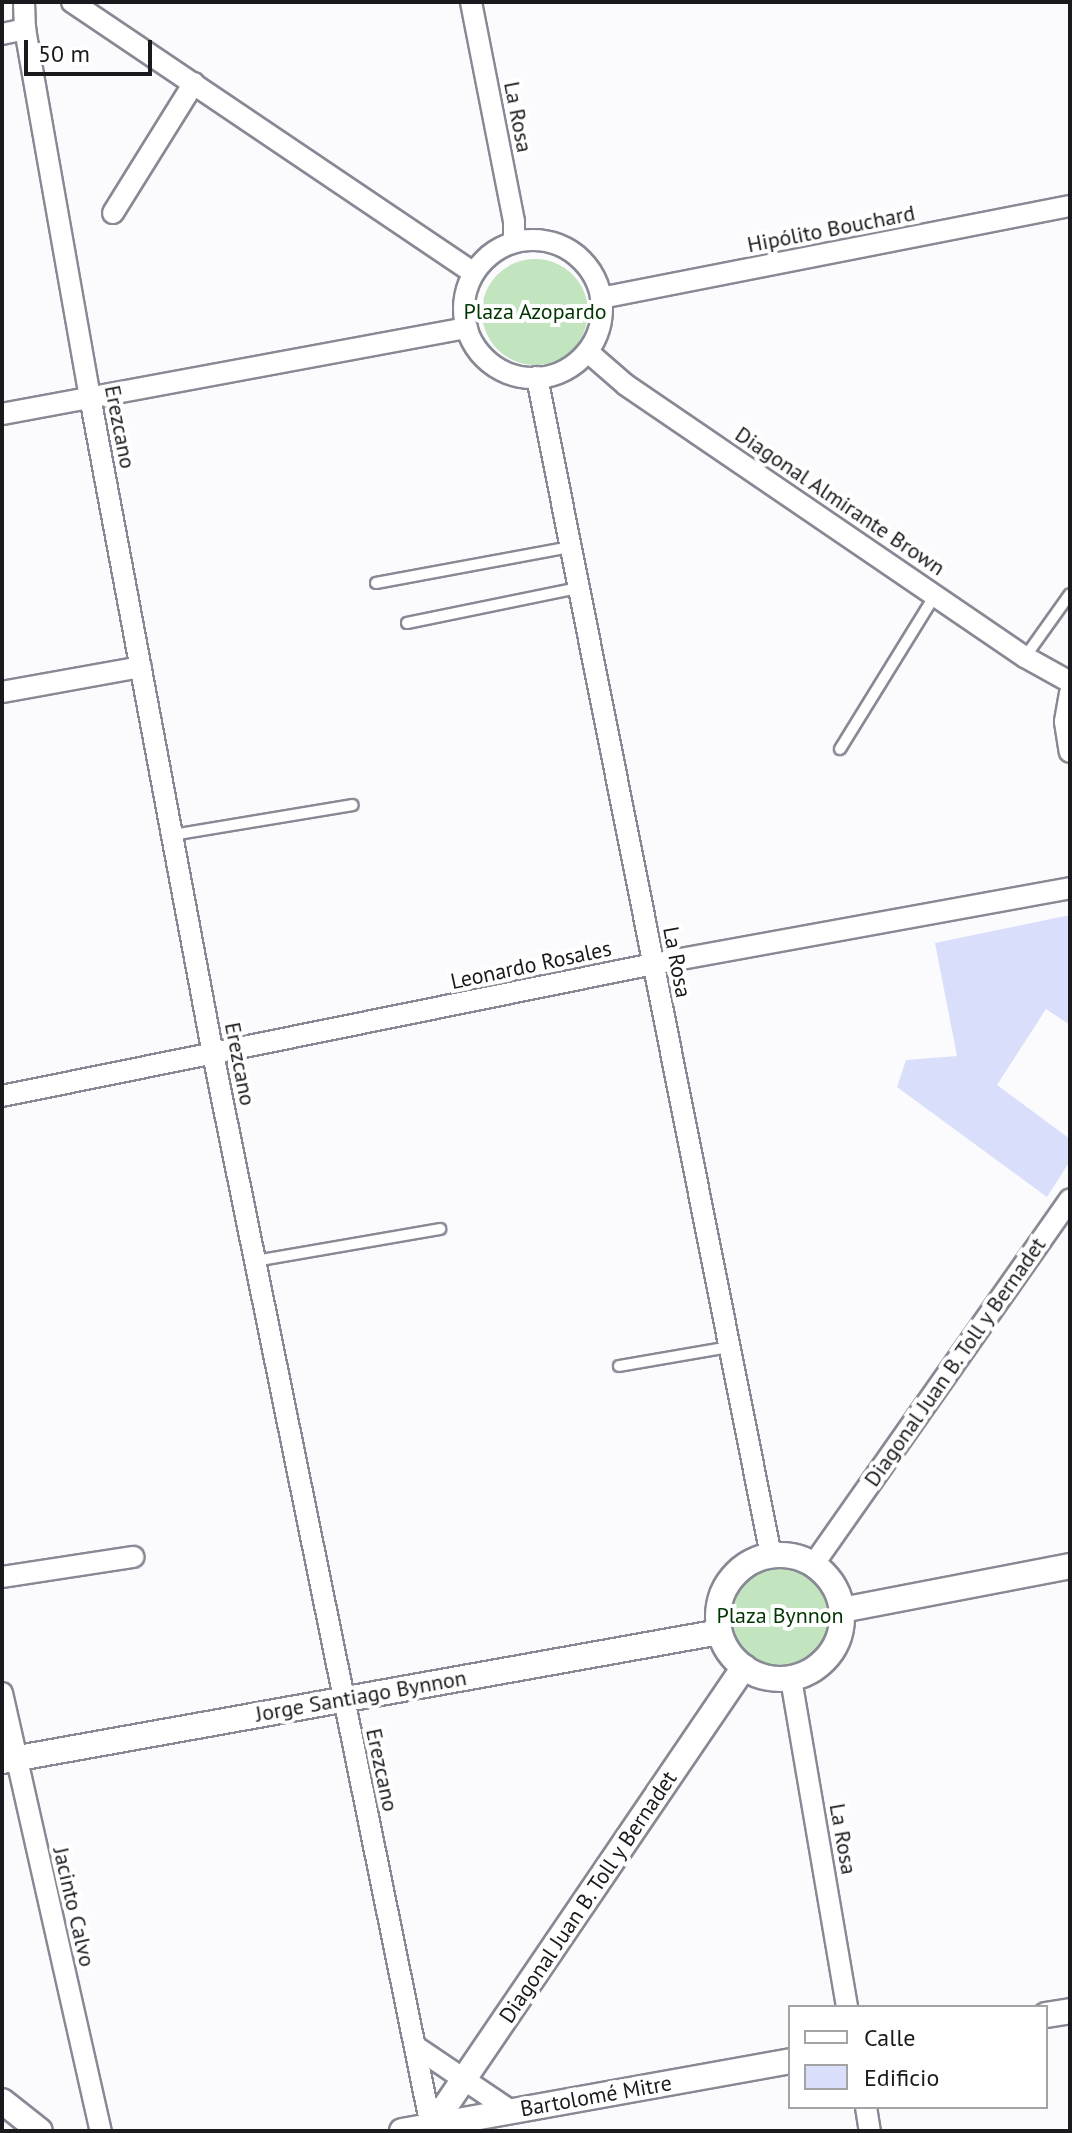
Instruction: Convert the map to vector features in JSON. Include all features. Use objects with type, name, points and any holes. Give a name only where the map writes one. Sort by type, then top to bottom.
[{"type":"street","name":"Erezcano","points":[[24,2],[25,29],[90,397],[213,1054],[342,1700],[432,2128]]},
{"type":"street","points":[[72,2],[473,272]]},
{"type":"street","name":"La Rosa","points":[[471,2],[514,221],[514,242]]},
{"type":"street","points":[[2,34],[25,29]]},
{"type":"street","points":[[113,213],[194,83]]},
{"type":"street","name":"Hipólito Bouchard","points":[[601,298],[1070,206]]},
{"type":"street","points":[[535,239],[556,243],[574,253],[589,268],[601,298],[599,331],[588,352],[561,373],[521,377],[500,370],[482,356],[467,328],[465,293],[473,272],[498,248],[514,242],[535,239]]},
{"type":"street","points":[[2,414],[467,328]]},
{"type":"street","name":"Diagonal Almirante Brown","points":[[588,352],[626,385],[1025,657],[1070,682]]},
{"type":"street","name":"La Rosa","points":[[537,377],[771,1556]]},
{"type":"street","points":[[2,692],[141,667]]},
{"type":"street","points":[[1070,693],[1065,722],[1070,752]]},
{"type":"street","name":"Leonardo Rosales","points":[[2,1096],[653,964],[1070,888]]},
{"type":"street","name":"Diagonal Juan B. Toll y Bernadet","points":[[813,1565],[1070,1199]]},
{"type":"street","points":[[771,1556],[790,1556],[813,1565],[836,1591],[842,1610],[842,1628],[836,1646],[809,1673],[791,1679],[766,1677],[744,1667],[733,1658],[720,1632],[718,1612],[723,1592],[735,1575],[751,1562],[771,1556]]},
{"type":"street","points":[[2,1577],[133,1557]]},
{"type":"street","points":[[842,1610],[1070,1566]]},
{"type":"street","name":"Jorge Santiago Bynnon","points":[[8,1760],[720,1632]]},
{"type":"street","name":"Diagonal Juan B. Toll y Bernadet","points":[[432,2128],[744,1667]]},
{"type":"street","name":"La Rosa","points":[[791,1679],[847,2005]]},
{"type":"street","name":"Jacinto Calvo","points":[[2,1693],[8,1760],[101,2131]]},
{"type":"street","points":[[1048,2015],[1070,2011]]},
{"type":"street","points":[[416,2047],[511,2111]]},
{"type":"street","name":"Bartolomé Mitre","points":[[402,2131],[788,2061]]},
{"type":"street","points":[[2,2101],[40,2131]]},
{"type":"street","points":[[866,2109],[870,2131]]},
{"type":"lane","points":[[376,583],[570,547]]},
{"type":"lane","points":[[407,623],[578,588]]},
{"type":"lane","points":[[1025,657],[1070,594]]},
{"type":"lane","points":[[840,749],[935,595]]},
{"type":"lane","points":[[172,835],[353,805]]},
{"type":"lane","points":[[255,1261],[440,1229]]},
{"type":"lane","points":[[619,1366],[729,1347]]},
{"type":"green space","name":"Plaza Azopardo","points":[[535,259],[555,263],[573,274],[584,292],[588,312],[584,332],[573,350],[555,361],[535,365],[515,361],[497,350],[486,332],[482,312],[486,292],[497,274],[515,263]]},
{"type":"green space","name":"Plaza Bynnon","points":[[781,1562],[802,1566],[819,1578],[831,1595],[835,1616],[831,1637],[819,1654],[802,1666],[781,1670],[760,1666],[743,1654],[731,1637],[727,1616],[731,1595],[743,1578],[760,1566]]},
{"type":"building","points":[[1070,915],[1070,1025],[1046,1009],[997,1085],[1070,1139],[1070,1161],[1047,1197],[897,1087],[906,1060],[957,1056],[935,943]]}]
